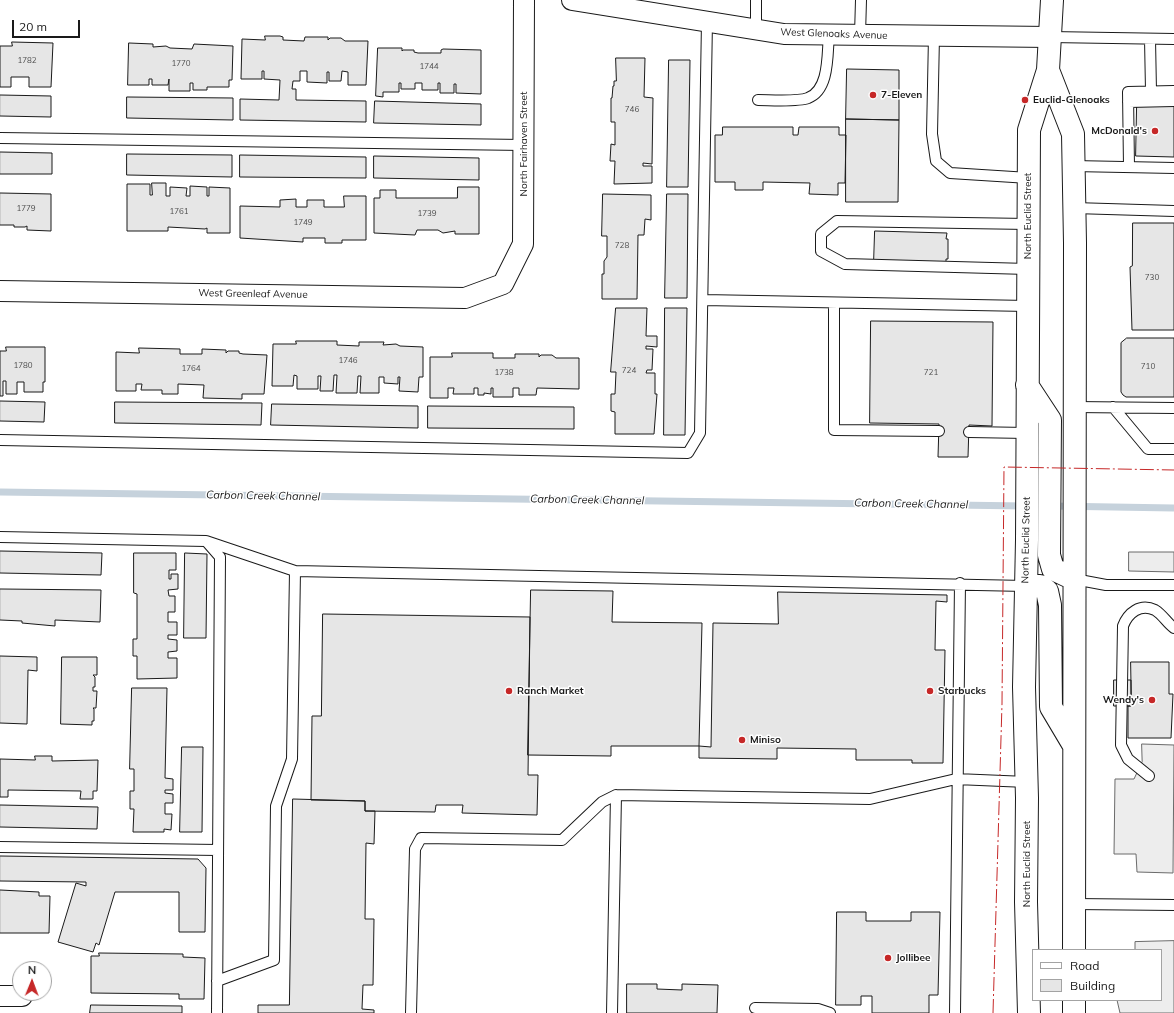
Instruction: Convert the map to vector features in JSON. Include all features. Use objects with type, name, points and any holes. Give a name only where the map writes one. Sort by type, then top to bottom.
[{"type":"main road","name":"North Euclid Street","points":[[1028,1013],[1027,782],[1024,687],[1027,540],[1029,130],[1048,70],[1052,0]]},
{"type":"main road","name":"North Euclid Street","points":[[1048,70],[1073,134],[1075,465],[1073,744],[1074,949]]},
{"type":"main road","points":[[1027,385],[1050,420],[1049,555],[1052,569],[1074,579]]},
{"type":"main road","points":[[1026,586],[1040,586],[1047,591],[1050,605],[1051,707],[1073,744]]},
{"type":"main road","points":[[1074,1001],[1074,1013]]},
{"type":"street","name":"North Fairhaven Street","points":[[503,284],[523,244],[524,0]]},
{"type":"street","name":"West Glenoaks Avenue","points":[[572,0],[784,34],[1050,37]]},
{"type":"street","name":"West Greenleaf Avenue","points":[[0,290],[465,298],[503,284]]},
{"type":"street","points":[[0,996],[12,996]]},
{"type":"lane","points":[[756,0],[756,29]]},
{"type":"lane","points":[[860,35],[861,0]]},
{"type":"lane","points":[[0,440],[688,453],[700,433],[707,22]]},
{"type":"lane","points":[[758,100],[807,98],[816,92],[824,79],[829,34]]},
{"type":"lane","points":[[934,36],[932,134],[936,161],[950,172],[1029,178]]},
{"type":"lane","points":[[1050,37],[1174,39]]},
{"type":"lane","points":[[1150,39],[1151,91]]},
{"type":"lane","points":[[1129,167],[1128,92],[1174,91]]},
{"type":"lane","points":[[1128,102],[1174,102]]},
{"type":"lane","points":[[0,138],[524,145]]},
{"type":"lane","points":[[1073,166],[1174,168]]},
{"type":"lane","points":[[1074,208],[1174,211]]},
{"type":"lane","points":[[1028,224],[837,220],[821,234],[821,251],[845,264],[1028,269]]},
{"type":"lane","points":[[703,300],[1028,306]]},
{"type":"lane","points":[[834,303],[834,430],[939,431]]},
{"type":"lane","points":[[1074,407],[1174,408]]},
{"type":"lane","points":[[1113,407],[1148,449],[1174,449]]},
{"type":"lane","points":[[969,432],[1027,433]]},
{"type":"lane","points":[[0,537],[206,541],[295,571],[1026,586]]},
{"type":"lane","points":[[206,541],[220,557],[217,1013]]},
{"type":"lane","points":[[217,981],[274,960],[276,806],[292,759],[295,571]]},
{"type":"lane","points":[[1074,579],[1106,584],[1174,585]]},
{"type":"lane","points":[[955,1013],[956,779],[960,584]]},
{"type":"lane","points":[[1149,776],[1128,759],[1121,746],[1123,626],[1127,616],[1135,610],[1144,608],[1154,610],[1174,628]]},
{"type":"lane","points":[[411,1013],[415,849],[421,838],[562,840],[602,802],[616,795],[870,799],[956,779],[1027,782]]},
{"type":"lane","points":[[612,1013],[616,795]]},
{"type":"lane","points":[[0,847],[218,850]]},
{"type":"lane","points":[[1074,904],[1174,905]]},
{"type":"lane","points":[[755,1008],[818,1009],[830,1013]]},
{"type":"shaded area","points":[[1129,552],[1174,552],[1174,572],[1129,571]]},
{"type":"shaded area","points":[[1142,744],[1174,745],[1173,873],[1137,872],[1136,854],[1114,854],[1115,779],[1134,779],[1142,762]]},
{"type":"shaded area","points":[[1174,941],[1174,1013],[1120,1013],[1117,1001],[1162,1001],[1162,949],[1135,949],[1135,942]]},
{"type":"building","points":[[265,36],[280,36],[283,37],[283,40],[304,41],[305,37],[328,37],[328,40],[330,38],[341,38],[345,41],[368,41],[366,85],[348,85],[348,72],[342,71],[341,81],[329,81],[329,72],[327,72],[327,83],[307,82],[307,71],[300,71],[300,81],[293,81],[292,89],[296,89],[296,100],[366,101],[366,122],[240,120],[240,99],[279,100],[280,80],[264,79],[264,71],[262,71],[262,79],[241,79],[242,39],[265,40]]},
{"type":"building","points":[[12,42],[53,43],[51,87],[29,87],[29,77],[11,77],[11,87],[0,87],[0,46],[12,46]]},
{"type":"building","points":[[129,43],[153,44],[153,47],[166,46],[170,48],[192,49],[194,44],[233,46],[232,80],[229,80],[229,87],[207,87],[207,90],[193,90],[193,83],[190,83],[190,91],[169,91],[169,79],[168,85],[152,85],[152,79],[149,79],[149,85],[128,85]]},
{"type":"building","points":[[378,48],[402,48],[402,51],[414,50],[414,52],[418,53],[441,53],[441,50],[443,49],[481,50],[481,94],[456,93],[456,84],[454,84],[454,93],[440,93],[440,83],[438,83],[438,90],[422,90],[422,83],[415,83],[415,89],[401,89],[401,83],[399,83],[399,92],[383,92],[383,97],[376,96]]},
{"type":"building","points":[[616,58],[645,58],[644,97],[653,98],[652,164],[643,163],[643,166],[652,166],[652,183],[614,184],[615,161],[610,161],[611,144],[615,145],[615,122],[611,122],[611,98],[614,81],[616,81]]},
{"type":"building","points":[[669,60],[690,60],[688,187],[667,187]]},
{"type":"building","name":"7-Eleven","points":[[847,69],[899,70],[899,120],[846,119]]},
{"type":"building","points":[[0,95],[51,96],[51,117],[0,116]]},
{"type":"building","points":[[127,97],[233,98],[233,120],[127,118]]},
{"type":"building","points":[[375,101],[481,104],[481,125],[374,123]]},
{"type":"building","name":"McDonald's","points":[[1137,106],[1174,106],[1174,157],[1136,156]]},
{"type":"building","points":[[846,119],[899,120],[898,202],[846,202]]},
{"type":"building","points":[[723,127],[793,127],[793,135],[798,135],[799,127],[839,127],[839,135],[846,135],[845,183],[838,183],[838,195],[809,194],[810,183],[763,182],[763,190],[735,190],[735,182],[715,182],[715,135],[722,135]]},
{"type":"building","points":[[0,152],[52,153],[52,174],[0,174]]},
{"type":"building","points":[[127,154],[232,155],[232,177],[127,175]]},
{"type":"building","points":[[240,155],[366,157],[366,178],[240,177]]},
{"type":"building","points":[[374,156],[479,158],[479,180],[374,178]]},
{"type":"building","points":[[152,183],[166,183],[166,196],[170,196],[170,187],[187,188],[186,196],[190,196],[190,186],[207,187],[207,196],[209,196],[209,187],[230,188],[230,233],[207,233],[207,228],[168,227],[168,231],[127,231],[127,184],[150,184],[150,195],[152,195]]},
{"type":"building","points":[[458,187],[479,187],[479,234],[455,234],[455,231],[443,233],[438,230],[417,230],[415,235],[374,233],[374,198],[380,198],[380,190],[396,190],[396,198],[457,198]]},
{"type":"building","points":[[0,193],[51,194],[51,231],[27,230],[27,226],[14,227],[14,225],[0,225]]},
{"type":"building","points":[[603,194],[651,195],[651,220],[645,219],[644,235],[638,235],[637,299],[602,299],[602,274],[604,274],[604,261],[607,257],[607,236],[602,236]]},
{"type":"building","points":[[667,194],[688,194],[687,298],[665,298]]},
{"type":"building","points":[[344,196],[366,196],[366,240],[342,240],[342,243],[325,243],[325,238],[303,238],[303,242],[240,238],[240,206],[280,207],[280,200],[296,199],[296,207],[307,207],[307,200],[324,200],[324,207],[344,207]]},
{"type":"building","points":[[1133,223],[1174,223],[1174,330],[1132,330],[1130,267],[1132,266]]},
{"type":"building","points":[[875,231],[947,233],[946,239],[948,239],[948,259],[946,259],[946,264],[874,262]]},
{"type":"building","points":[[616,308],[647,308],[646,336],[657,336],[657,347],[646,346],[646,349],[653,349],[652,370],[647,370],[646,373],[655,373],[655,394],[657,394],[654,434],[615,434],[615,412],[611,411],[611,394],[615,394],[616,372],[611,372]]},
{"type":"building","points":[[665,308],[687,308],[685,435],[664,435]]},
{"type":"building","points":[[871,321],[993,322],[992,426],[969,425],[968,457],[938,457],[939,424],[870,423]]},
{"type":"building","points":[[1127,338],[1174,338],[1174,397],[1126,397],[1123,395],[1121,392],[1121,343]]},
{"type":"building","points":[[296,341],[337,341],[337,345],[359,346],[359,342],[384,342],[383,345],[396,344],[400,346],[423,347],[423,377],[419,377],[418,392],[399,391],[400,377],[398,377],[398,384],[384,383],[384,377],[379,377],[379,393],[360,393],[361,376],[358,376],[357,393],[336,393],[337,375],[334,375],[333,391],[320,391],[321,376],[318,376],[318,389],[297,389],[297,376],[294,375],[293,386],[272,386],[273,344],[296,344]]},
{"type":"building","points":[[6,347],[45,347],[45,382],[43,382],[43,392],[24,392],[24,382],[17,382],[17,394],[6,394],[6,381],[3,381],[3,396],[0,396],[0,351],[6,351]]},
{"type":"building","points":[[139,348],[180,349],[180,354],[202,354],[202,349],[226,350],[226,353],[228,351],[239,351],[239,353],[243,354],[267,355],[264,394],[242,394],[242,399],[203,398],[204,385],[178,384],[178,394],[162,394],[162,390],[141,390],[142,384],[136,384],[136,391],[116,391],[116,352],[139,353]]},
{"type":"building","points":[[452,353],[493,353],[493,358],[515,358],[515,354],[539,354],[539,357],[541,355],[552,355],[556,358],[579,358],[579,389],[537,388],[536,395],[519,395],[519,388],[513,388],[513,397],[493,397],[493,388],[491,388],[491,394],[484,393],[484,395],[478,395],[478,388],[474,388],[474,394],[453,394],[454,388],[448,388],[448,398],[430,398],[430,357],[452,357]]},
{"type":"building","points":[[0,401],[45,402],[44,422],[0,421]]},
{"type":"building","points":[[115,402],[262,403],[261,425],[115,423]]},
{"type":"building","points":[[272,404],[418,406],[418,428],[271,425]]},
{"type":"building","points":[[428,406],[574,407],[574,429],[428,428]]},
{"type":"building","points":[[0,551],[102,553],[101,575],[0,573]]},
{"type":"building","points":[[134,553],[176,553],[176,570],[169,570],[169,579],[171,579],[171,574],[178,574],[178,589],[168,590],[169,596],[175,596],[175,612],[168,612],[168,622],[177,622],[177,635],[168,635],[168,639],[177,640],[177,651],[168,652],[168,658],[177,658],[177,678],[137,679],[137,656],[133,656],[133,639],[137,639],[137,594],[134,593]]},
{"type":"building","points":[[185,553],[207,554],[206,638],[184,638]]},
{"type":"building","points":[[0,589],[101,590],[100,622],[55,620],[55,626],[22,623],[22,621],[0,620]]},
{"type":"building","points":[[531,590],[613,591],[612,622],[702,623],[699,746],[611,746],[611,756],[528,755]]},
{"type":"building","points":[[778,592],[947,595],[947,602],[936,601],[935,650],[945,650],[943,763],[912,763],[912,760],[856,760],[856,749],[777,748],[777,759],[699,758],[699,746],[711,747],[713,623],[778,624]]},
{"type":"building","points":[[323,614],[530,617],[528,775],[538,775],[537,815],[462,813],[463,805],[436,805],[435,812],[365,811],[365,801],[311,800],[312,716],[321,716]]},
{"type":"building","points":[[0,656],[37,657],[37,671],[28,670],[27,724],[0,723]]},
{"type":"building","points":[[62,657],[97,657],[97,675],[93,675],[95,677],[95,687],[93,687],[93,691],[97,691],[96,708],[93,708],[94,721],[92,721],[92,725],[61,724]]},
{"type":"building","name":"Wendy's","points":[[1131,662],[1169,662],[1169,694],[1173,694],[1171,738],[1128,738],[1128,706],[1131,706]]},
{"type":"building","points":[[1114,680],[1131,680],[1131,706],[1114,706]]},
{"type":"building","points":[[132,688],[167,688],[165,778],[173,779],[173,790],[165,790],[165,793],[173,794],[173,803],[165,803],[165,814],[172,814],[171,830],[164,829],[164,832],[133,832],[134,809],[130,809],[130,791],[134,791],[134,769],[130,769]]},
{"type":"building","points":[[182,747],[203,747],[202,832],[180,832]]},
{"type":"building","points":[[35,756],[52,756],[52,761],[98,760],[97,791],[93,791],[93,799],[80,799],[81,791],[8,790],[8,797],[0,797],[0,759],[35,760]]},
{"type":"building","points":[[293,799],[365,801],[365,811],[375,811],[374,844],[366,843],[365,919],[374,919],[373,985],[363,985],[362,1009],[374,1010],[374,1013],[258,1013],[258,1005],[289,1005]]},
{"type":"building","points":[[0,805],[98,807],[97,829],[0,827]]},
{"type":"building","points":[[0,856],[198,859],[206,868],[205,932],[179,932],[179,892],[115,892],[99,945],[96,943],[93,952],[58,942],[76,883],[86,886],[86,882],[0,881]]},
{"type":"building","points":[[0,890],[39,892],[39,896],[50,896],[49,933],[0,933]]},
{"type":"building","name":"Jollibee","points":[[837,912],[866,912],[866,921],[911,921],[911,912],[940,912],[938,995],[929,995],[929,1013],[872,1013],[872,996],[861,996],[861,1005],[836,1005]]},
{"type":"building","points":[[99,953],[183,954],[183,957],[205,958],[204,999],[179,999],[179,994],[91,993],[91,956],[99,956]]},
{"type":"building","points":[[627,984],[657,984],[657,989],[682,990],[682,984],[718,985],[717,1013],[627,1013]]},
{"type":"building","points":[[91,1005],[182,1006],[182,1013],[90,1013]]},
{"type":"waterway","name":"Carbon Creek Channel","points":[[0,492],[1026,506]]},
{"type":"waterway","name":"Carbon Creek Channel","points":[[1052,506],[1174,508]]},
{"type":"power","points":[[993,1013],[1002,704],[1004,467],[1174,470]]},
{"type":"place","name":"7-Eleven","points":[[873,95]]},
{"type":"place","name":"Euclid-Glenoaks","points":[[1025,100]]},
{"type":"place","name":"McDonald's","points":[[1155,131]]},
{"type":"place","name":"Ranch Market","points":[[509,691]]},
{"type":"place","name":"Starbucks","points":[[930,691]]},
{"type":"place","name":"Wendy's","points":[[1152,700]]},
{"type":"place","name":"Miniso","points":[[742,740]]},
{"type":"place","name":"Jollibee","points":[[888,958]]}]
